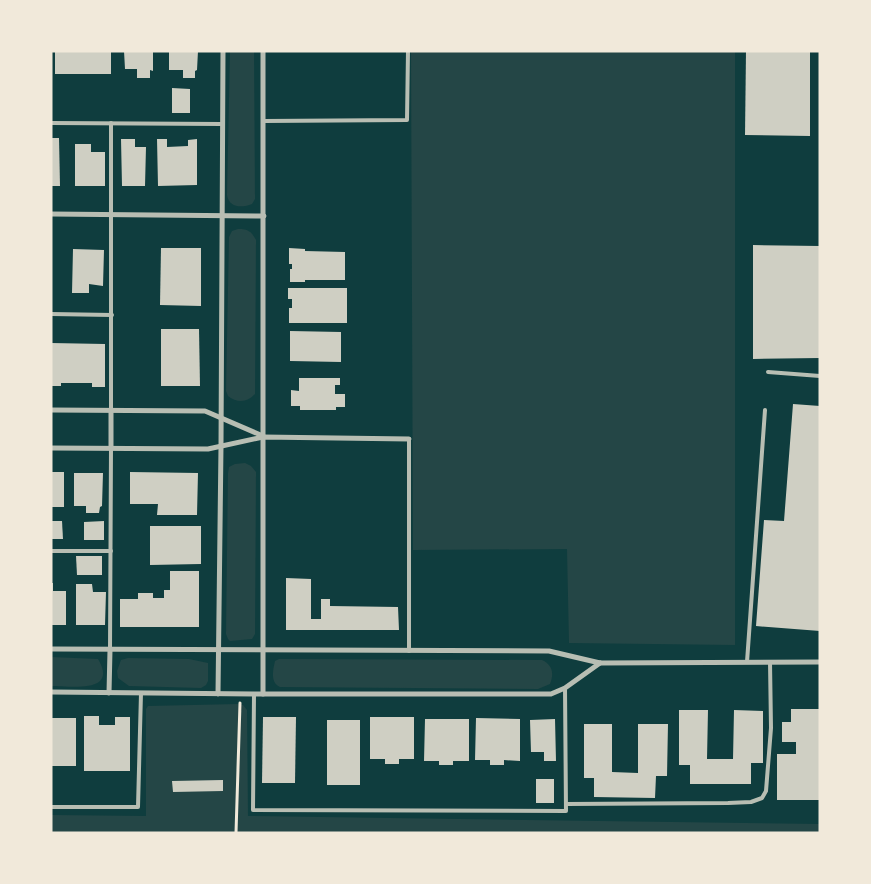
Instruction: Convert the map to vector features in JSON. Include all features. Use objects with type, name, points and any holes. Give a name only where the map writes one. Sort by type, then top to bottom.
[{"type":"street","points":[[218,694],[223,51]]},
{"type":"street","points":[[263,51],[263,694]]},
{"type":"street","points":[[51,214],[264,216]]},
{"type":"street","points":[[51,410],[205,411],[263,437]]},
{"type":"street","points":[[111,411],[111,448]]},
{"type":"street","points":[[51,448],[208,449],[263,437],[408,439]]},
{"type":"street","points":[[51,649],[548,651],[600,664],[820,662]]},
{"type":"street","points":[[109,692],[110,650]]},
{"type":"street","points":[[51,692],[551,694],[565,688],[600,664]]},
{"type":"lane","points":[[264,121],[407,120],[408,51]]},
{"type":"lane","points":[[51,123],[222,124]]},
{"type":"lane","points":[[111,123],[111,411]]},
{"type":"lane","points":[[51,314],[112,315]]},
{"type":"lane","points":[[768,372],[820,376]]},
{"type":"lane","points":[[747,662],[765,410]]},
{"type":"lane","points":[[408,439],[409,651]]},
{"type":"lane","points":[[110,650],[111,448]]},
{"type":"lane","points":[[51,551],[110,552]]},
{"type":"lane","points":[[566,804],[728,803],[751,802],[762,798],[766,791],[771,728],[770,662]]},
{"type":"lane","points":[[254,694],[253,810],[566,811],[565,688]]},
{"type":"lane","points":[[51,808],[138,807],[141,693]]},
{"type":"path","points":[[236,833],[240,694]]},
{"type":"shaded area","points":[[230,51],[254,51],[255,199],[252,204],[244,206],[233,205],[227,195]]},
{"type":"shaded area","points":[[411,51],[735,51],[735,645],[569,643],[567,549],[413,550]]},
{"type":"shaded area","points":[[238,229],[249,231],[256,240],[255,394],[249,399],[242,401],[231,398],[226,391],[229,237],[232,231]]},
{"type":"shaded area","points":[[245,463],[256,472],[255,634],[252,639],[230,641],[226,634],[228,473],[229,467]]},
{"type":"shaded area","points":[[51,657],[98,659],[103,670],[102,678],[90,686],[51,686]]},
{"type":"shaded area","points":[[128,658],[189,659],[208,663],[208,681],[201,688],[129,686],[118,678],[117,671],[121,660]]},
{"type":"shaded area","points":[[279,659],[542,660],[552,670],[552,677],[550,684],[538,689],[280,687],[273,679],[275,661]]},
{"type":"shaded area","points":[[243,705],[247,710],[248,816],[820,824],[820,833],[51,833],[51,815],[146,816],[146,709],[148,706]]},
{"type":"building","points":[[55,51],[111,51],[111,74],[55,74]]},
{"type":"building","points":[[124,51],[153,51],[153,71],[150,70],[150,78],[137,78],[137,69],[125,69]]},
{"type":"building","points":[[169,51],[198,51],[195,78],[183,78],[183,70],[169,70]]},
{"type":"building","points":[[746,51],[810,51],[810,136],[745,135]]},
{"type":"building","points":[[172,88],[190,89],[190,113],[172,113]]},
{"type":"building","points":[[51,138],[59,138],[60,186],[51,186]]},
{"type":"building","points":[[121,139],[135,139],[135,147],[146,147],[145,186],[122,186]]},
{"type":"building","points":[[157,139],[167,139],[167,147],[188,146],[188,140],[197,139],[197,185],[158,186]]},
{"type":"building","points":[[75,144],[91,144],[91,152],[105,152],[105,186],[75,186]]},
{"type":"building","points":[[753,245],[820,246],[820,358],[753,359]]},
{"type":"building","points":[[161,248],[201,248],[201,306],[160,305]]},
{"type":"building","points":[[289,248],[305,249],[305,251],[345,252],[345,280],[290,282],[292,264],[289,264]]},
{"type":"building","points":[[73,249],[104,250],[103,286],[89,284],[89,293],[72,293]]},
{"type":"building","points":[[288,288],[347,288],[347,323],[289,323],[289,308],[292,308],[292,299],[288,299]]},
{"type":"building","points":[[161,329],[199,329],[200,386],[161,386]]},
{"type":"building","points":[[290,331],[341,332],[341,362],[290,361]]},
{"type":"building","points":[[51,343],[105,344],[105,387],[92,387],[92,383],[61,383],[61,386],[51,386]]},
{"type":"building","points":[[299,378],[340,378],[340,385],[335,385],[335,394],[345,394],[345,407],[336,407],[336,410],[300,410],[300,406],[291,406],[291,390],[299,391]]},
{"type":"building","points":[[793,404],[820,406],[820,631],[756,626],[764,520],[784,521]]},
{"type":"building","points":[[51,472],[64,472],[64,507],[51,507]]},
{"type":"building","points":[[130,472],[198,473],[197,515],[157,515],[158,504],[130,504]]},
{"type":"building","points":[[74,473],[103,473],[102,506],[99,513],[86,513],[86,506],[74,506]]},
{"type":"building","points":[[51,521],[62,521],[63,539],[51,539]]},
{"type":"building","points":[[104,521],[104,540],[84,540],[84,522]]},
{"type":"building","points":[[150,526],[201,526],[201,564],[150,565]]},
{"type":"building","points":[[76,556],[102,556],[102,575],[77,575]]},
{"type":"building","points":[[170,571],[199,571],[199,627],[120,627],[120,599],[138,599],[138,593],[153,593],[153,598],[164,598],[164,590],[170,590]]},
{"type":"building","points":[[286,578],[311,579],[311,619],[321,619],[321,599],[330,599],[330,606],[398,607],[399,630],[286,630]]},
{"type":"building","points":[[51,583],[53,583],[53,591],[66,591],[66,625],[51,625]]},
{"type":"building","points":[[76,584],[92,584],[93,592],[106,592],[105,625],[76,625]]},
{"type":"building","points":[[791,709],[820,709],[820,800],[777,800],[777,754],[796,754],[796,742],[782,742],[782,722],[791,722]]},
{"type":"building","points":[[679,710],[708,710],[707,759],[733,759],[734,710],[763,711],[763,763],[751,763],[751,784],[690,784],[690,765],[679,765]]},
{"type":"building","points":[[84,716],[99,716],[99,725],[115,725],[115,717],[130,717],[130,771],[84,771]]},
{"type":"building","points":[[263,717],[296,717],[295,783],[262,783]]},
{"type":"building","points":[[370,717],[414,717],[414,759],[399,759],[399,764],[385,764],[385,759],[370,759]]},
{"type":"building","points":[[51,718],[76,718],[76,766],[51,766]]},
{"type":"building","points":[[476,718],[520,719],[520,761],[504,760],[504,765],[490,765],[490,760],[475,760]]},
{"type":"building","points":[[425,719],[469,719],[469,761],[453,761],[453,765],[439,765],[439,761],[424,761]]},
{"type":"building","points":[[555,719],[556,761],[544,761],[544,752],[531,752],[530,720]]},
{"type":"building","points":[[327,720],[360,720],[360,785],[327,785]]},
{"type":"building","points":[[584,724],[612,724],[612,772],[638,773],[638,724],[668,724],[667,776],[656,776],[655,798],[594,797],[594,778],[584,778]]},
{"type":"building","points":[[536,779],[554,779],[554,803],[536,803]]},
{"type":"building","points":[[223,780],[223,791],[173,792],[172,781]]}]
